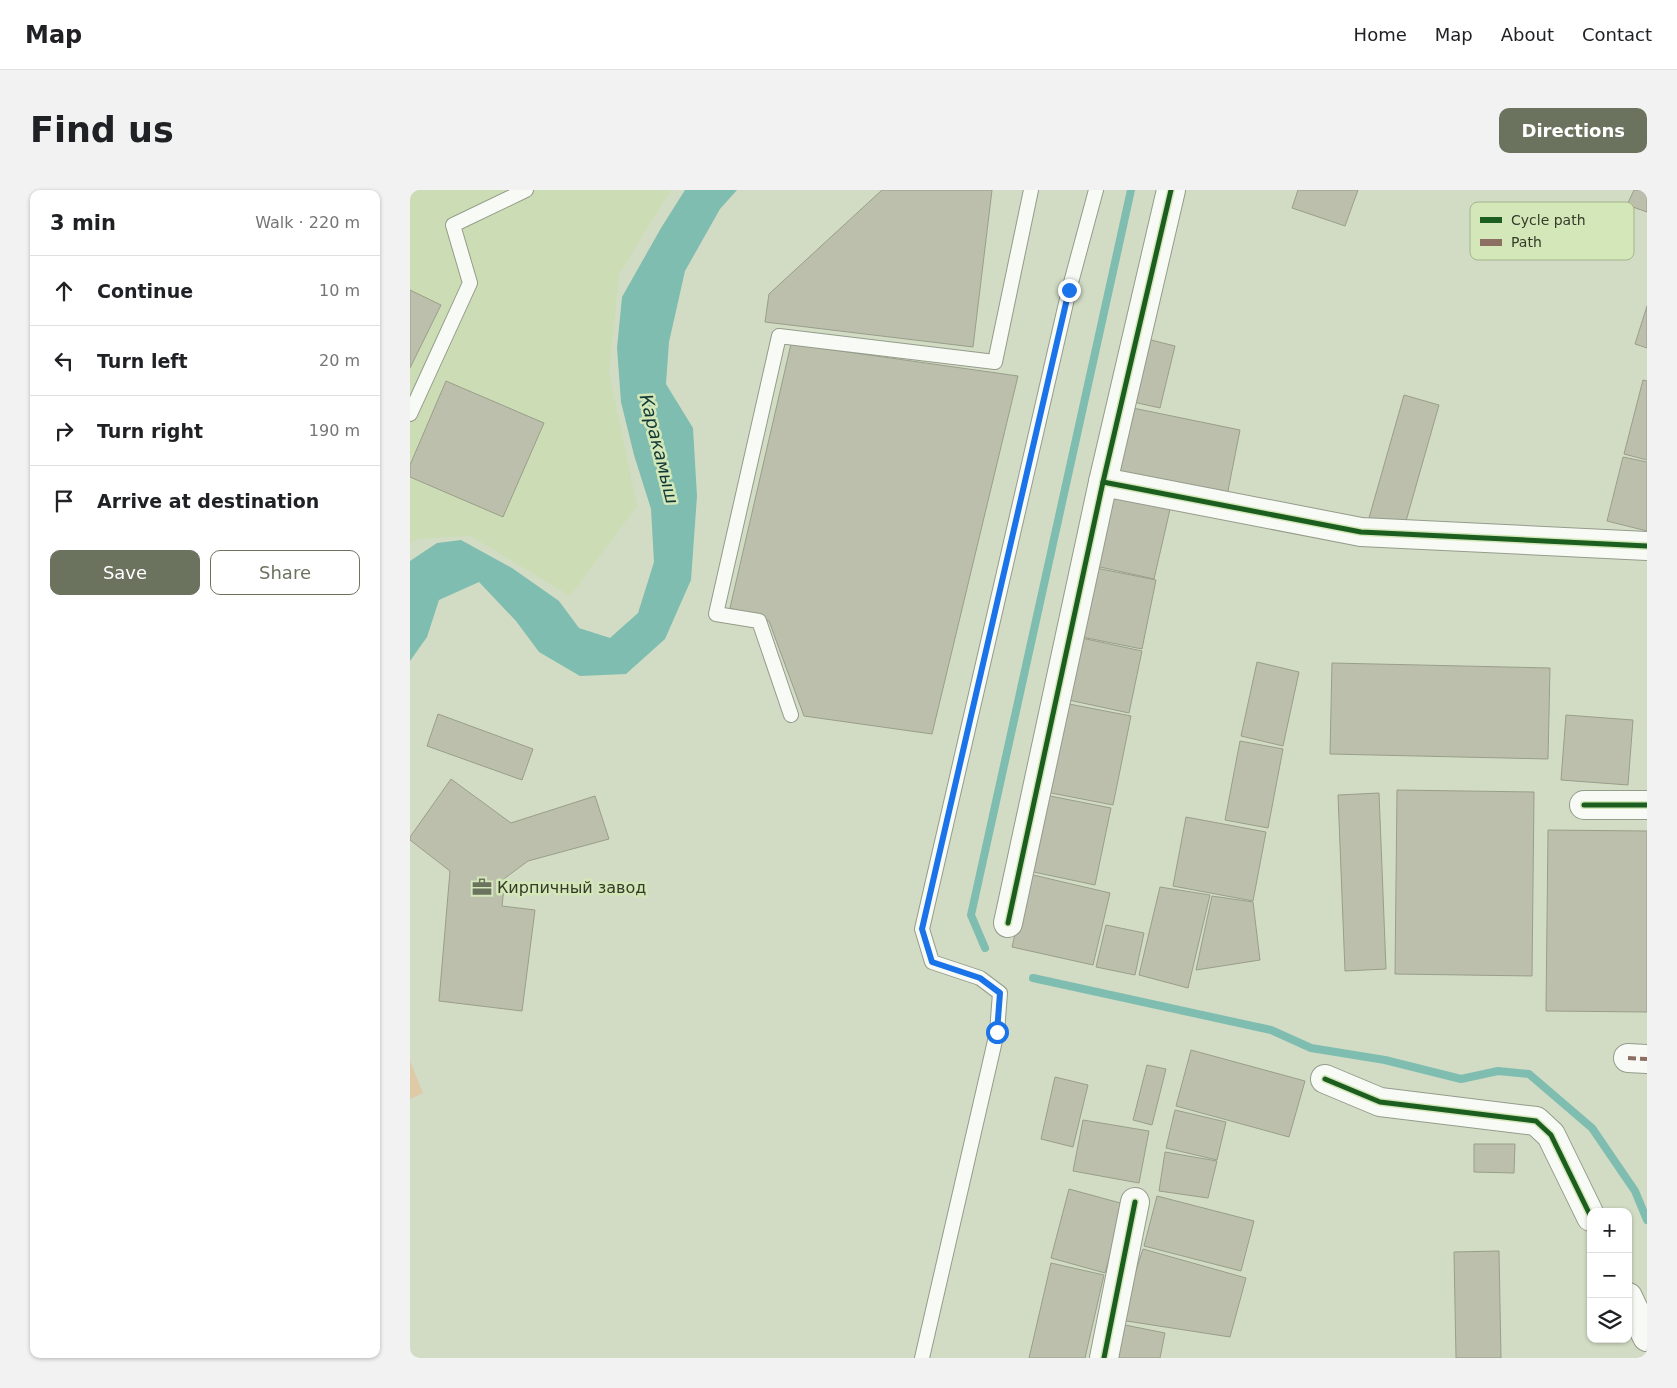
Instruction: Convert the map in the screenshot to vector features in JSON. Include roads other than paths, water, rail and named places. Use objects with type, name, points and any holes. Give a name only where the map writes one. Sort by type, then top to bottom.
[{"type":"street","points":[[1008,923],[1103,482],[1171,190]]},
{"type":"street","points":[[1103,482],[1360,532],[1647,546]]},
{"type":"street","points":[[1584,805],[1647,805]]},
{"type":"street","points":[[1326,1079],[1380,1102],[1536,1121],[1551,1135],[1587,1209]]},
{"type":"street","points":[[1104,1358],[1135,1202]]},
{"type":"street","points":[[1628,1298],[1647,1337]]},
{"type":"lane","points":[[410,414],[470,283],[453,225],[526,190]]},
{"type":"lane","points":[[791,715],[759,621],[716,614],[779,336],[994,362],[1031,190]]},
{"type":"lane","points":[[922,1358],[997,1032],[1000,993],[980,978],[932,962],[922,929],[1069,290],[1096,190]]},
{"type":"water","name":"Каракамыш","points":[[685,190],[737,190],[720,209],[685,271],[669,342],[666,384],[693,428],[697,496],[691,580],[665,639],[626,674],[580,676],[539,652],[516,621],[479,582],[439,600],[427,637],[410,661],[410,561],[437,543],[461,540],[512,568],[559,601],[579,628],[610,638],[638,613],[654,562],[651,509],[634,455],[621,402],[617,348],[622,297]]},
{"type":"waterway","points":[[985,948],[971,915],[1131,190]]},
{"type":"waterway","points":[[1033,978],[1271,1030],[1311,1048],[1385,1060],[1461,1079],[1498,1071],[1529,1074],[1592,1128],[1635,1191],[1647,1220]]},
{"type":"place","name":"Кирпичный завод","points":[[482,887]]}]
